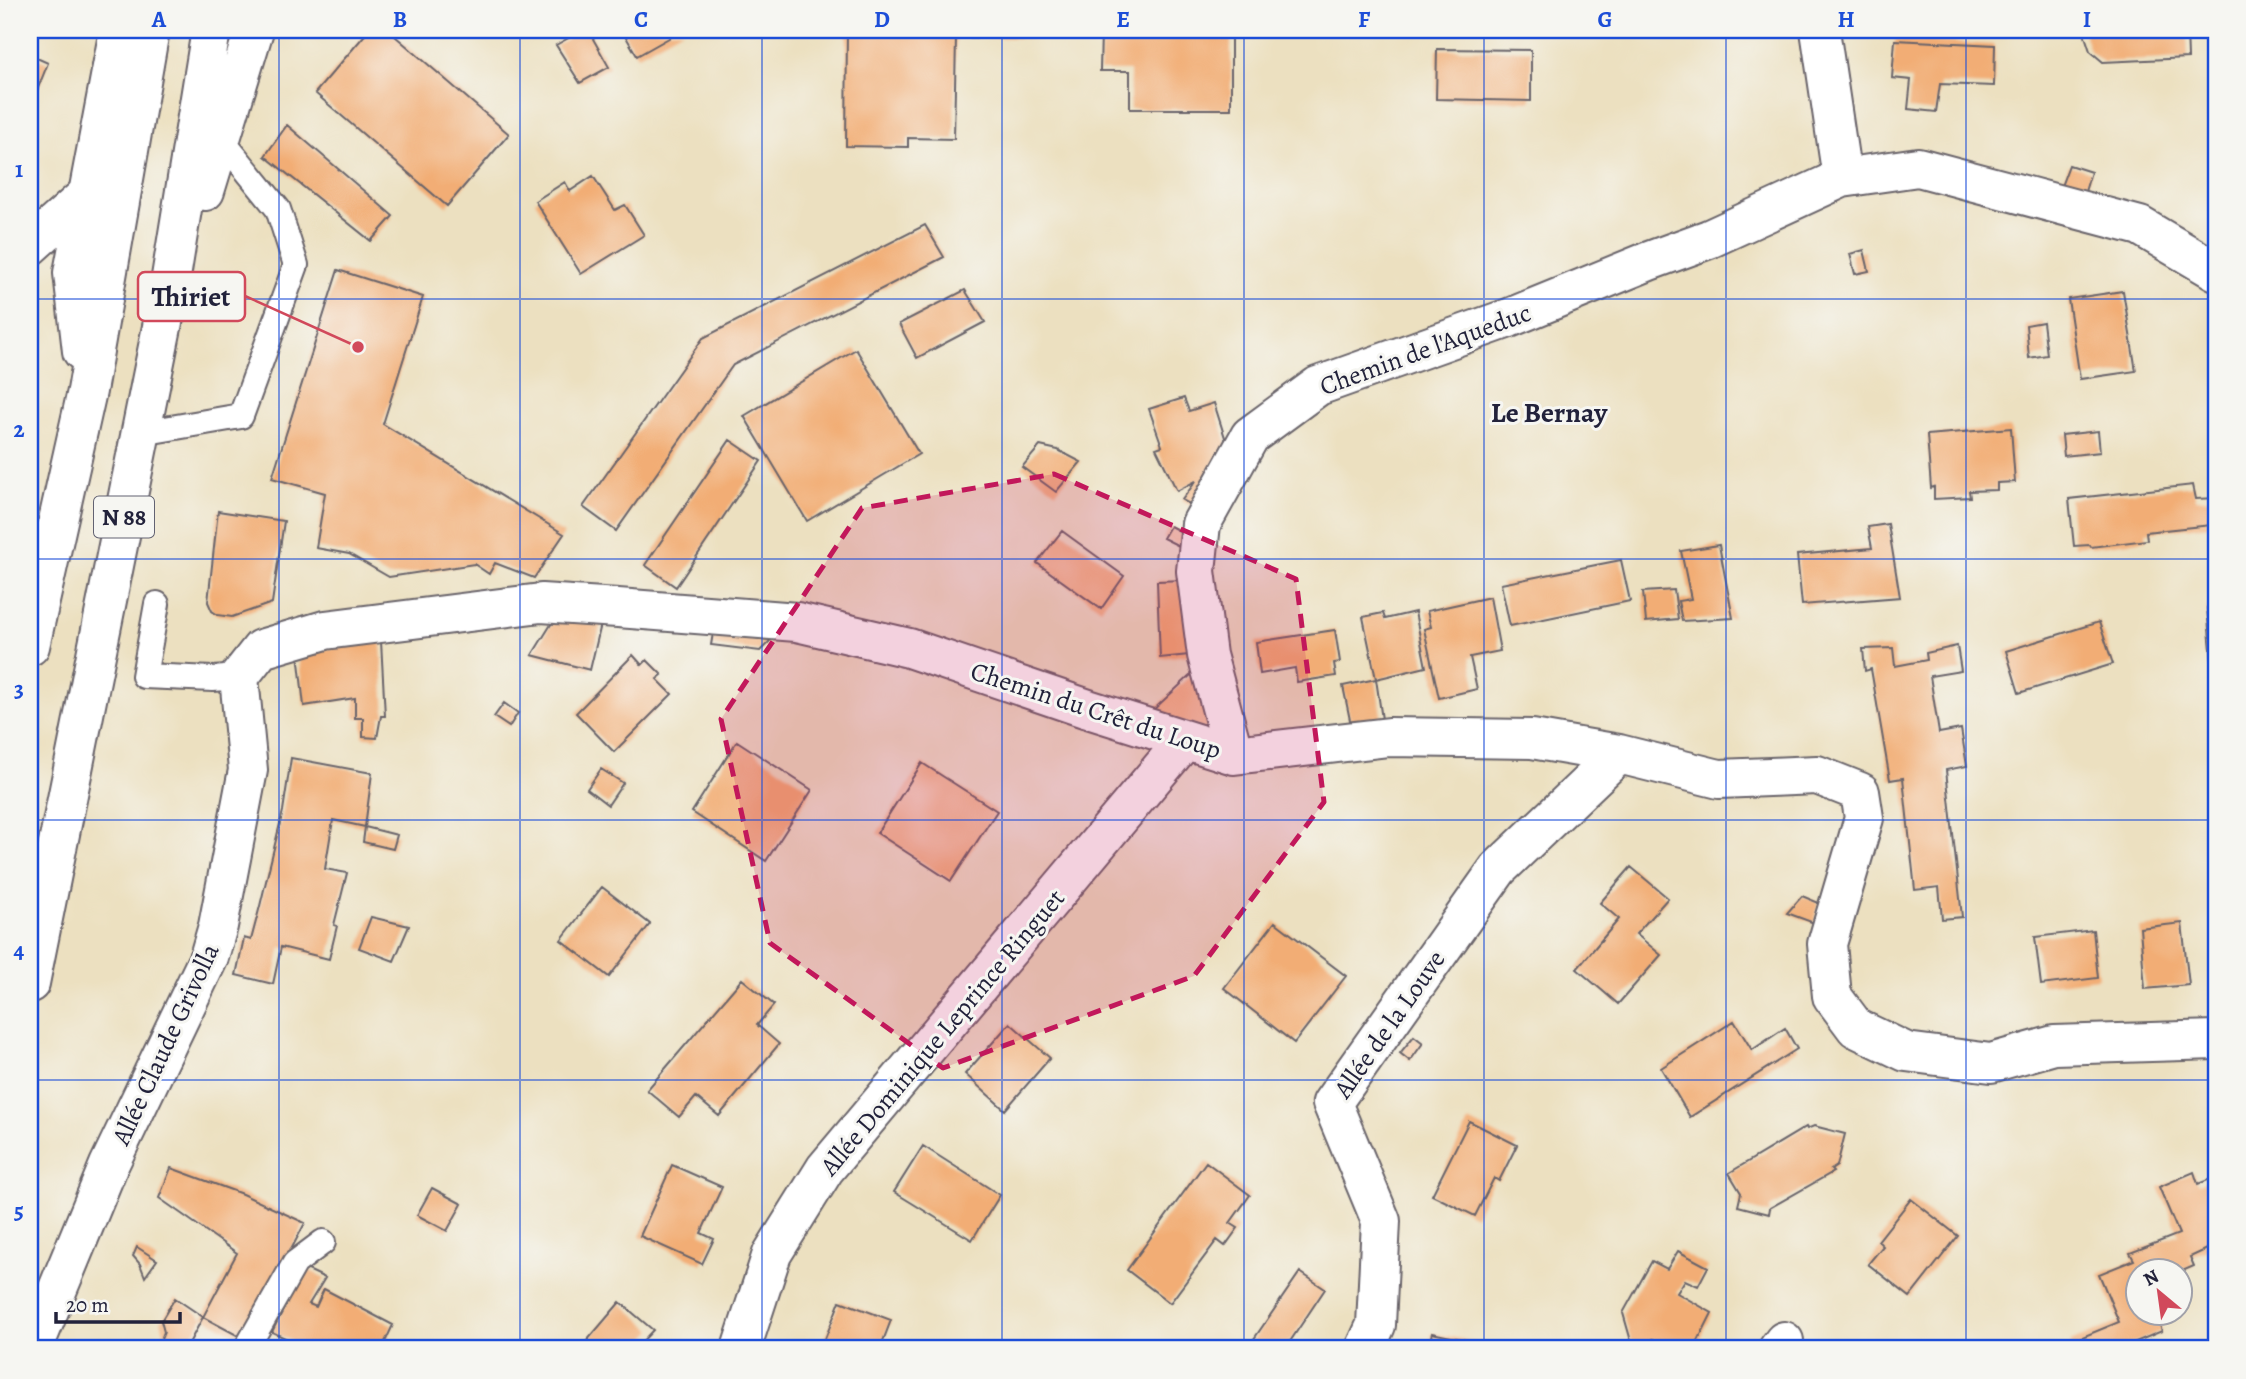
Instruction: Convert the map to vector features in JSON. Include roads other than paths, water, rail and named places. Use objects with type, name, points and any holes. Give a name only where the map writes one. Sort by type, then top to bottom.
[{"type":"main road","points":[[87,391],[73,273],[118,30]]},
{"type":"main road","name":"N 88","points":[[30,646],[87,391],[150,30]]},
{"type":"main road","name":"N 88","points":[[30,984],[167,302],[211,30]]},
{"type":"main road","points":[[167,302],[254,30]]},
{"type":"main road","points":[[1820,30],[1842,178]]},
{"type":"main road","name":"Chemin de l'Aqueduc","points":[[1234,755],[1207,655],[1196,571],[1201,524],[1250,436],[1318,386],[1509,318],[1709,239],[1842,178],[1918,167],[2140,226],[2216,271]]},
{"type":"main road","points":[[30,246],[88,194]]},
{"type":"main road","name":"Chemin du Crêt du Loup","points":[[250,663],[325,630],[541,603],[797,622],[909,648],[1234,755],[1389,737],[1532,739],[1619,754],[1719,779],[1817,775],[1860,792],[1864,818],[1827,944],[1832,996],[1856,1028],[1906,1052],[1991,1063],[2054,1045],[2216,1040]]},
{"type":"main road","name":"Allée Claude Grivolla","points":[[37,1348],[109,1165],[209,957],[218,926],[248,770],[250,663]]},
{"type":"main road","name":"Allée Dominique Leprince Ringuet","points":[[741,1349],[772,1254],[825,1169],[1185,740]]},
{"type":"main road","name":"Allée de la Louve","points":[[1365,1349],[1376,1325],[1381,1221],[1332,1103],[1499,869],[1619,754]]},
{"type":"lane","points":[[141,433],[241,416],[296,265],[278,209],[221,139]]},
{"type":"lane","points":[[157,604],[144,676],[214,679],[250,663]]},
{"type":"lane","points":[[246,1349],[295,1263],[323,1242]]},
{"type":"place","name":"Thiriet","points":[[358,347]]},
{"type":"district","name":"Le Bernay","points":[[1549,412]]}]
